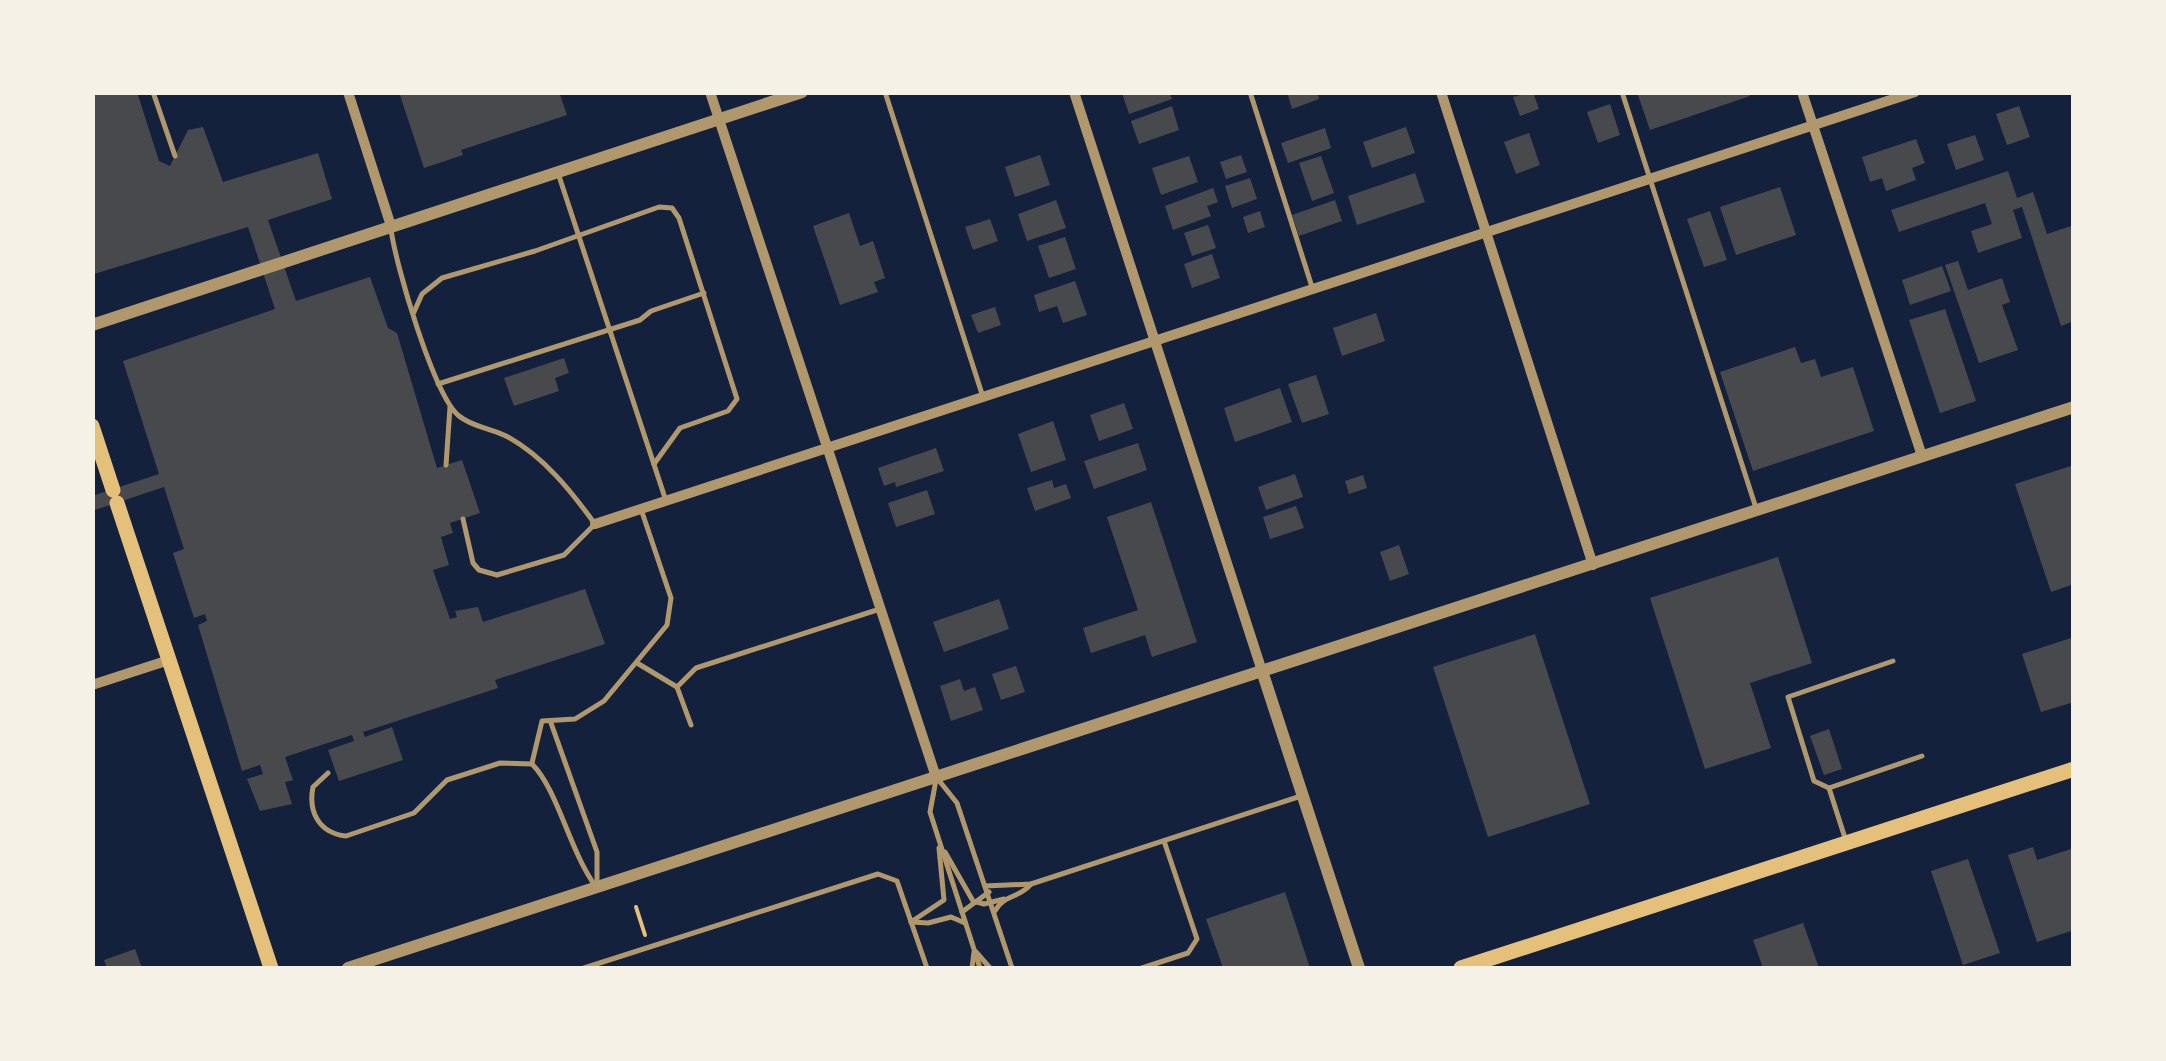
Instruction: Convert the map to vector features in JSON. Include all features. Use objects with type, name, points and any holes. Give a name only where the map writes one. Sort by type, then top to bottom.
[{"type":"main road","points":[[92,426],[270,968]]},
{"type":"main road","points":[[1461,968],[2074,769]]},
{"type":"street","points":[[348,92],[391,226]]},
{"type":"street","points":[[710,92],[936,777]]},
{"type":"street","points":[[92,325],[802,92]]},
{"type":"street","points":[[1074,92],[1359,968]]},
{"type":"street","points":[[1441,92],[1593,565]]},
{"type":"street","points":[[1802,92],[1922,456]]},
{"type":"street","points":[[595,524],[1915,92]]},
{"type":"street","points":[[348,968],[2074,407]]},
{"type":"street","points":[[92,685],[169,660]]},
{"type":"lane","points":[[153,92],[175,156]]},
{"type":"lane","points":[[885,92],[982,396]]},
{"type":"lane","points":[[1250,92],[1313,290]]},
{"type":"lane","points":[[1622,92],[1756,511]]},
{"type":"lane","points":[[558,172],[666,500]]},
{"type":"lane","points":[[414,312],[422,294],[442,278],[579,237],[640,213],[672,208],[679,218],[737,399],[728,411],[680,428],[654,464]]},
{"type":"lane","points":[[391,226],[414,312],[438,384],[450,407],[468,422],[522,446],[566,487],[595,524],[564,555],[497,575],[478,570],[473,563],[463,519]]},
{"type":"lane","points":[[438,384],[704,293]]},
{"type":"lane","points":[[446,465],[450,407]]},
{"type":"lane","points":[[532,764],[542,720],[551,723],[588,713],[638,662],[659,636],[671,612],[671,598],[641,509]]},
{"type":"lane","points":[[676,687],[696,668],[880,608]]},
{"type":"lane","points":[[1892,661],[1788,698],[1814,781],[1829,788],[1922,756]]},
{"type":"lane","points":[[638,662],[676,687],[691,724]]},
{"type":"lane","points":[[551,723],[598,852],[597,888]]},
{"type":"lane","points":[[328,773],[313,787],[312,808],[322,826],[346,836],[414,813],[447,780],[500,763],[532,764],[543,776],[576,859],[597,888]]},
{"type":"lane","points":[[936,777],[930,812],[980,968]]},
{"type":"lane","points":[[936,777],[957,803],[1012,968]]},
{"type":"lane","points":[[1829,788],[1846,844]]},
{"type":"lane","points":[[962,912],[986,889],[1031,884],[1302,796]]},
{"type":"lane","points":[[939,840],[973,901]]},
{"type":"lane","points":[[912,922],[944,900],[938,870],[939,840]]},
{"type":"lane","points":[[1142,968],[1188,953],[1197,940],[1164,840]]},
{"type":"lane","points":[[584,968],[878,874],[897,881],[927,968]]},
{"type":"lane","points":[[912,922],[928,923],[1004,899],[1031,884]]},
{"type":"lane","points":[[994,914],[1004,899]]},
{"type":"lane","points":[[973,901],[991,903]]},
{"type":"lane","points":[[946,917],[966,924]]},
{"type":"lane","points":[[972,968],[974,949]]},
{"type":"lane","points":[[974,949],[990,968]]},
{"type":"path","points":[[636,908],[644,935]]},
{"type":"building","points":[[92,92],[137,92],[159,161],[170,166],[188,130],[203,127],[223,182],[318,153],[332,199],[268,220],[296,301],[370,277],[388,328],[397,333],[437,468],[462,460],[480,513],[450,523],[453,533],[441,537],[449,565],[433,570],[450,619],[457,617],[455,611],[478,607],[483,622],[585,589],[605,644],[495,680],[498,688],[363,732],[365,737],[392,727],[403,760],[339,781],[328,750],[354,741],[352,735],[285,757],[293,780],[285,782],[292,804],[260,811],[247,779],[263,774],[260,765],[242,771],[198,625],[207,621],[205,614],[194,618],[173,553],[184,549],[164,487],[92,511],[92,496],[159,474],[123,361],[275,309],[248,227],[94,274]]},
{"type":"building","points":[[399,92],[559,92],[567,115],[461,150],[463,155],[424,168]]},
{"type":"building","points":[[1169,92],[1172,99],[1129,114],[1122,93]]},
{"type":"building","points":[[1287,92],[1317,92],[1319,99],[1292,109]]},
{"type":"building","points":[[1533,92],[1539,109],[1520,116],[1513,97]]},
{"type":"building","points":[[1637,92],[1749,92],[1750,96],[1650,130]]},
{"type":"building","points":[[1610,104],[1620,135],[1598,143],[1587,112]]},
{"type":"building","points":[[1172,106],[1179,130],[1139,144],[1131,121]]},
{"type":"building","points":[[2019,106],[2030,137],[2007,145],[1996,114]]},
{"type":"building","points":[[1406,127],[1415,153],[1372,168],[1363,142]]},
{"type":"building","points":[[1325,128],[1331,148],[1288,163],[1281,143]]},
{"type":"building","points":[[1529,133],[1540,165],[1516,174],[1504,142]]},
{"type":"building","points":[[1975,135],[1984,160],[1956,170],[1947,144]]},
{"type":"building","points":[[1916,139],[1925,163],[1912,168],[1916,180],[1886,191],[1882,178],[1870,182],[1862,157]]},
{"type":"building","points":[[1040,155],[1050,185],[1015,197],[1005,167]]},
{"type":"building","points":[[1241,155],[1247,172],[1226,179],[1220,162]]},
{"type":"building","points":[[1189,156],[1198,182],[1161,195],[1152,168]]},
{"type":"building","points":[[1321,156],[1334,193],[1312,201],[1299,163]]},
{"type":"building","points":[[2008,171],[2017,198],[2033,192],[2047,234],[2071,226],[2074,321],[2061,326],[2022,207],[2013,210],[2022,238],[1978,253],[1971,231],[1992,224],[1985,203],[1899,232],[1891,210]]},
{"type":"building","points":[[1415,173],[1425,202],[1357,225],[1348,196]]},
{"type":"building","points":[[1250,178],[1257,199],[1232,208],[1225,186]]},
{"type":"building","points":[[1780,187],[1796,235],[1736,255],[1720,207]]},
{"type":"building","points":[[1213,188],[1218,202],[1207,206],[1211,216],[1173,230],[1165,206]]},
{"type":"building","points":[[1056,200],[1066,228],[1027,241],[1018,214]]},
{"type":"building","points":[[1335,200],[1342,221],[1299,236],[1292,215]]},
{"type":"building","points":[[1260,211],[1265,227],[1248,233],[1243,217]]},
{"type":"building","points":[[1710,211],[1727,260],[1704,267],[1687,219]]},
{"type":"building","points":[[849,213],[860,246],[873,241],[885,278],[874,282],[878,292],[840,305],[813,226]]},
{"type":"building","points":[[990,219],[998,241],[973,250],[965,227]]},
{"type":"building","points":[[1208,225],[1216,248],[1192,256],[1184,233]]},
{"type":"building","points":[[1065,237],[1076,269],[1049,278],[1038,246]]},
{"type":"building","points":[[1212,254],[1220,278],[1192,288],[1184,264]]},
{"type":"building","points":[[1958,261],[1968,290],[2002,278],[2010,302],[2002,305],[2018,350],[1979,363],[1945,265]]},
{"type":"building","points":[[1942,266],[1951,291],[1910,305],[1902,280]]},
{"type":"building","points":[[1075,281],[1087,315],[1063,323],[1057,306],[1039,312],[1034,295]]},
{"type":"building","points":[[995,307],[1001,325],[978,333],[971,315]]},
{"type":"building","points":[[1945,309],[1976,401],[1940,413],[1909,320]]},
{"type":"building","points":[[1376,313],[1385,341],[1342,356],[1333,328]]},
{"type":"building","points":[[1795,347],[1801,363],[1815,359],[1821,377],[1853,367],[1874,431],[1753,471],[1720,372]]},
{"type":"building","points":[[564,358],[569,373],[555,378],[559,391],[514,406],[504,378]]},
{"type":"building","points":[[1316,375],[1329,414],[1302,423],[1288,384]]},
{"type":"building","points":[[1280,388],[1292,422],[1235,442],[1224,408]]},
{"type":"building","points":[[1124,403],[1133,429],[1099,441],[1090,415]]},
{"type":"building","points":[[1053,421],[1066,460],[1031,472],[1018,434]]},
{"type":"building","points":[[1138,443],[1147,470],[1094,489],[1084,461]]},
{"type":"building","points":[[936,448],[944,471],[896,487],[895,482],[884,486],[878,468]]},
{"type":"building","points":[[2074,465],[2074,584],[2051,592],[2015,484]]},
{"type":"building","points":[[1295,474],[1303,497],[1266,510],[1258,487]]},
{"type":"building","points":[[1363,475],[1367,488],[1349,494],[1345,481]]},
{"type":"building","points":[[1052,480],[1054,488],[1066,484],[1071,498],[1035,511],[1027,488]]},
{"type":"building","points":[[927,490],[935,514],[896,527],[888,503]]},
{"type":"building","points":[[1151,502],[1197,642],[1152,657],[1145,635],[1091,653],[1083,628],[1138,610],[1107,517]]},
{"type":"building","points":[[1296,506],[1304,528],[1270,539],[1263,517]]},
{"type":"building","points":[[1399,545],[1409,574],[1390,581],[1380,552]]},
{"type":"building","points":[[1778,557],[1812,663],[1750,683],[1771,748],[1705,769],[1650,598]]},
{"type":"building","points":[[999,599],[1009,629],[944,652],[933,622]]},
{"type":"building","points":[[1535,634],[1590,804],[1488,837],[1433,667]]},
{"type":"building","points":[[2071,638],[2074,702],[2041,712],[2022,654]]},
{"type":"building","points":[[1016,666],[1025,692],[1001,700],[992,674]]},
{"type":"building","points":[[960,679],[964,691],[975,687],[983,710],[951,721],[940,686]]},
{"type":"building","points":[[1829,729],[1842,769],[1824,775],[1810,736]]},
{"type":"building","points":[[2033,847],[2037,860],[2074,848],[2074,930],[2037,942],[2008,855]]},
{"type":"building","points":[[1968,859],[2000,953],[1963,965],[1931,871]]},
{"type":"building","points":[[1285,892],[1310,968],[1223,968],[1206,919]]},
{"type":"building","points":[[1803,923],[1819,968],[1763,968],[1753,940]]},
{"type":"building","points":[[135,949],[142,968],[107,968],[104,960]]}]
